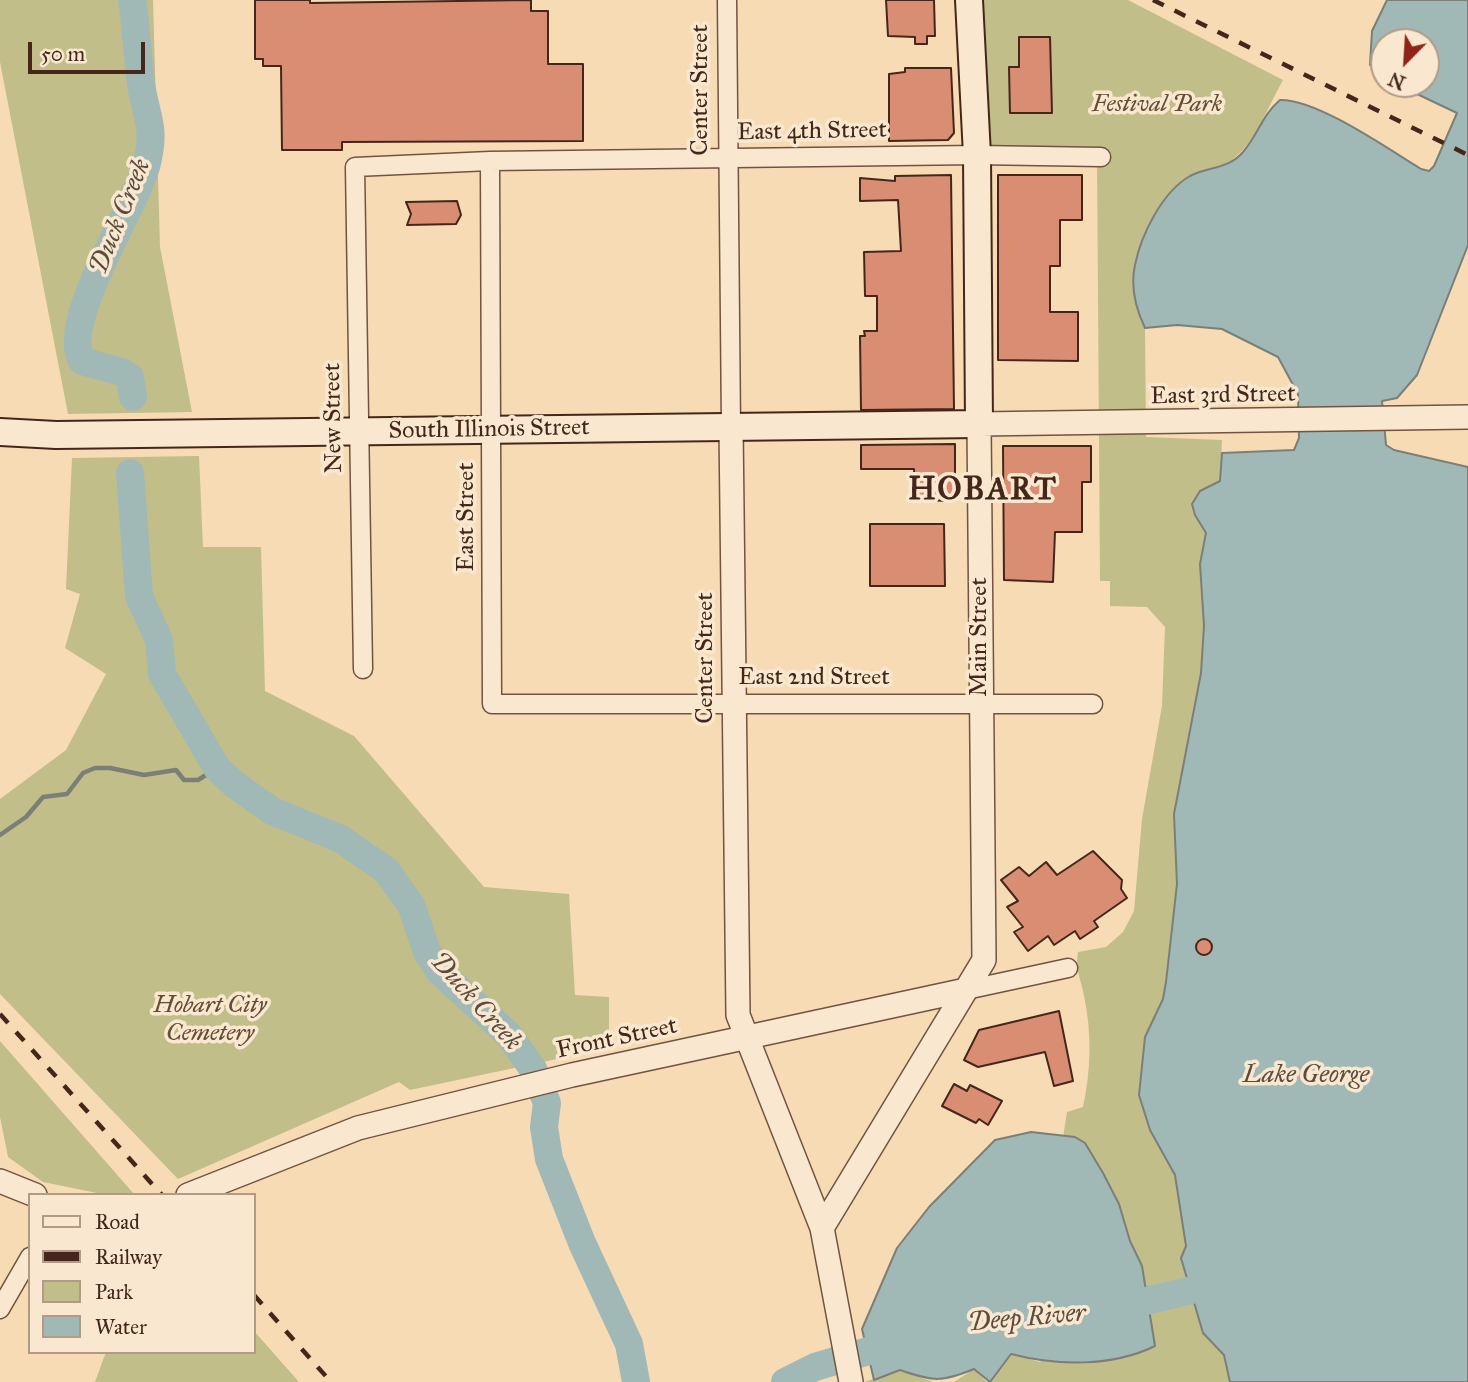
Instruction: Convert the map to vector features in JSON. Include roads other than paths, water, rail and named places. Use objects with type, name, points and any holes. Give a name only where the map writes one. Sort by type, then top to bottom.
[{"type":"main road","name":"Main Street","points":[[969,0],[977,155],[979,424]]},
{"type":"main road","name":"South Illinois Street","points":[[0,432],[56,435],[979,424]]},
{"type":"street","name":"Center Street","points":[[727,0],[738,1015],[822,1228],[833,1298],[851,1382]]},
{"type":"street","name":"East 4th Street","points":[[355,167],[490,161],[728,158],[977,155],[1101,158]]},
{"type":"street","name":"East Street","points":[[490,161],[492,704]]},
{"type":"street","name":"New Street","points":[[355,167],[363,669]]},
{"type":"street","name":"East 3rd Street","points":[[979,424],[1468,417]]},
{"type":"street","name":"Main Street","points":[[822,1228],[984,960],[979,424]]},
{"type":"street","name":"East 2nd Street","points":[[492,704],[1093,704]]},
{"type":"street","name":"Front Street","points":[[193,1193],[358,1128],[572,1075],[1068,968]]},
{"type":"street","points":[[0,1181],[30,1193]]},
{"type":"street","points":[[0,1309],[28,1260]]},
{"type":"water","name":"Lake George","points":[[1387,0],[1468,0],[1468,245],[1417,375],[1397,398],[1382,401],[1386,445],[1394,450],[1468,467],[1468,1382],[1230,1382],[1224,1355],[1203,1333],[1181,1258],[1186,1246],[1175,1175],[1150,1130],[1139,1095],[1145,1037],[1163,999],[1166,982],[1177,884],[1174,814],[1201,673],[1204,626],[1200,564],[1206,533],[1192,504],[1200,491],[1220,481],[1222,453],[1294,450],[1299,438],[1298,394],[1278,357],[1222,329],[1177,325],[1145,328],[1135,298],[1133,281],[1138,253],[1148,228],[1170,192],[1190,176],[1225,165],[1237,158],[1280,100],[1295,102],[1332,116],[1421,169],[1429,171],[1434,166],[1457,113],[1425,98],[1440,98],[1440,28],[1373,28]]},
{"type":"water","points":[[1031,1132],[1075,1137],[1085,1143],[1103,1173],[1119,1204],[1130,1241],[1142,1266],[1155,1346],[1121,1358],[1103,1361],[1047,1361],[1011,1354],[990,1382],[974,1369],[938,1379],[900,1370],[874,1380],[862,1329],[897,1248],[929,1207],[995,1140]]},
{"type":"waterway","name":"Duck Creek","points":[[132,0],[140,79],[150,125],[149,151],[140,183],[89,293],[81,319],[78,343],[82,361],[122,372],[130,377],[133,397]]},
{"type":"waterway","name":"Duck Creek","points":[[130,473],[139,596],[159,640],[162,674],[217,768],[234,784],[272,811],[341,839],[387,871],[412,907],[427,952],[440,972],[509,1035],[533,1069],[547,1103],[544,1127],[549,1159],[582,1243],[629,1344],[636,1382]]},
{"type":"waterway","points":[[0,835],[26,817],[43,797],[67,794],[83,773],[95,768],[110,768],[144,775],[176,770],[184,780],[198,780],[217,768]]},
{"type":"waterway","name":"Deep River","points":[[1113,1309],[1192,1290]]},
{"type":"waterway","name":"Deep River","points":[[785,1382],[815,1367],[905,1340]]},
{"type":"railway","points":[[1153,0],[1468,155]]},
{"type":"railway","points":[[0,1014],[160,1193]]},
{"type":"railway","points":[[256,1297],[331,1382]]},
{"type":"district","name":"HOBART","points":[[983,491]]},
{"type":"park label","name":"Festival Park","points":[[1157,105]]},
{"type":"park label","name":"Hobart City Cemetery","points":[[210,1020]]}]
